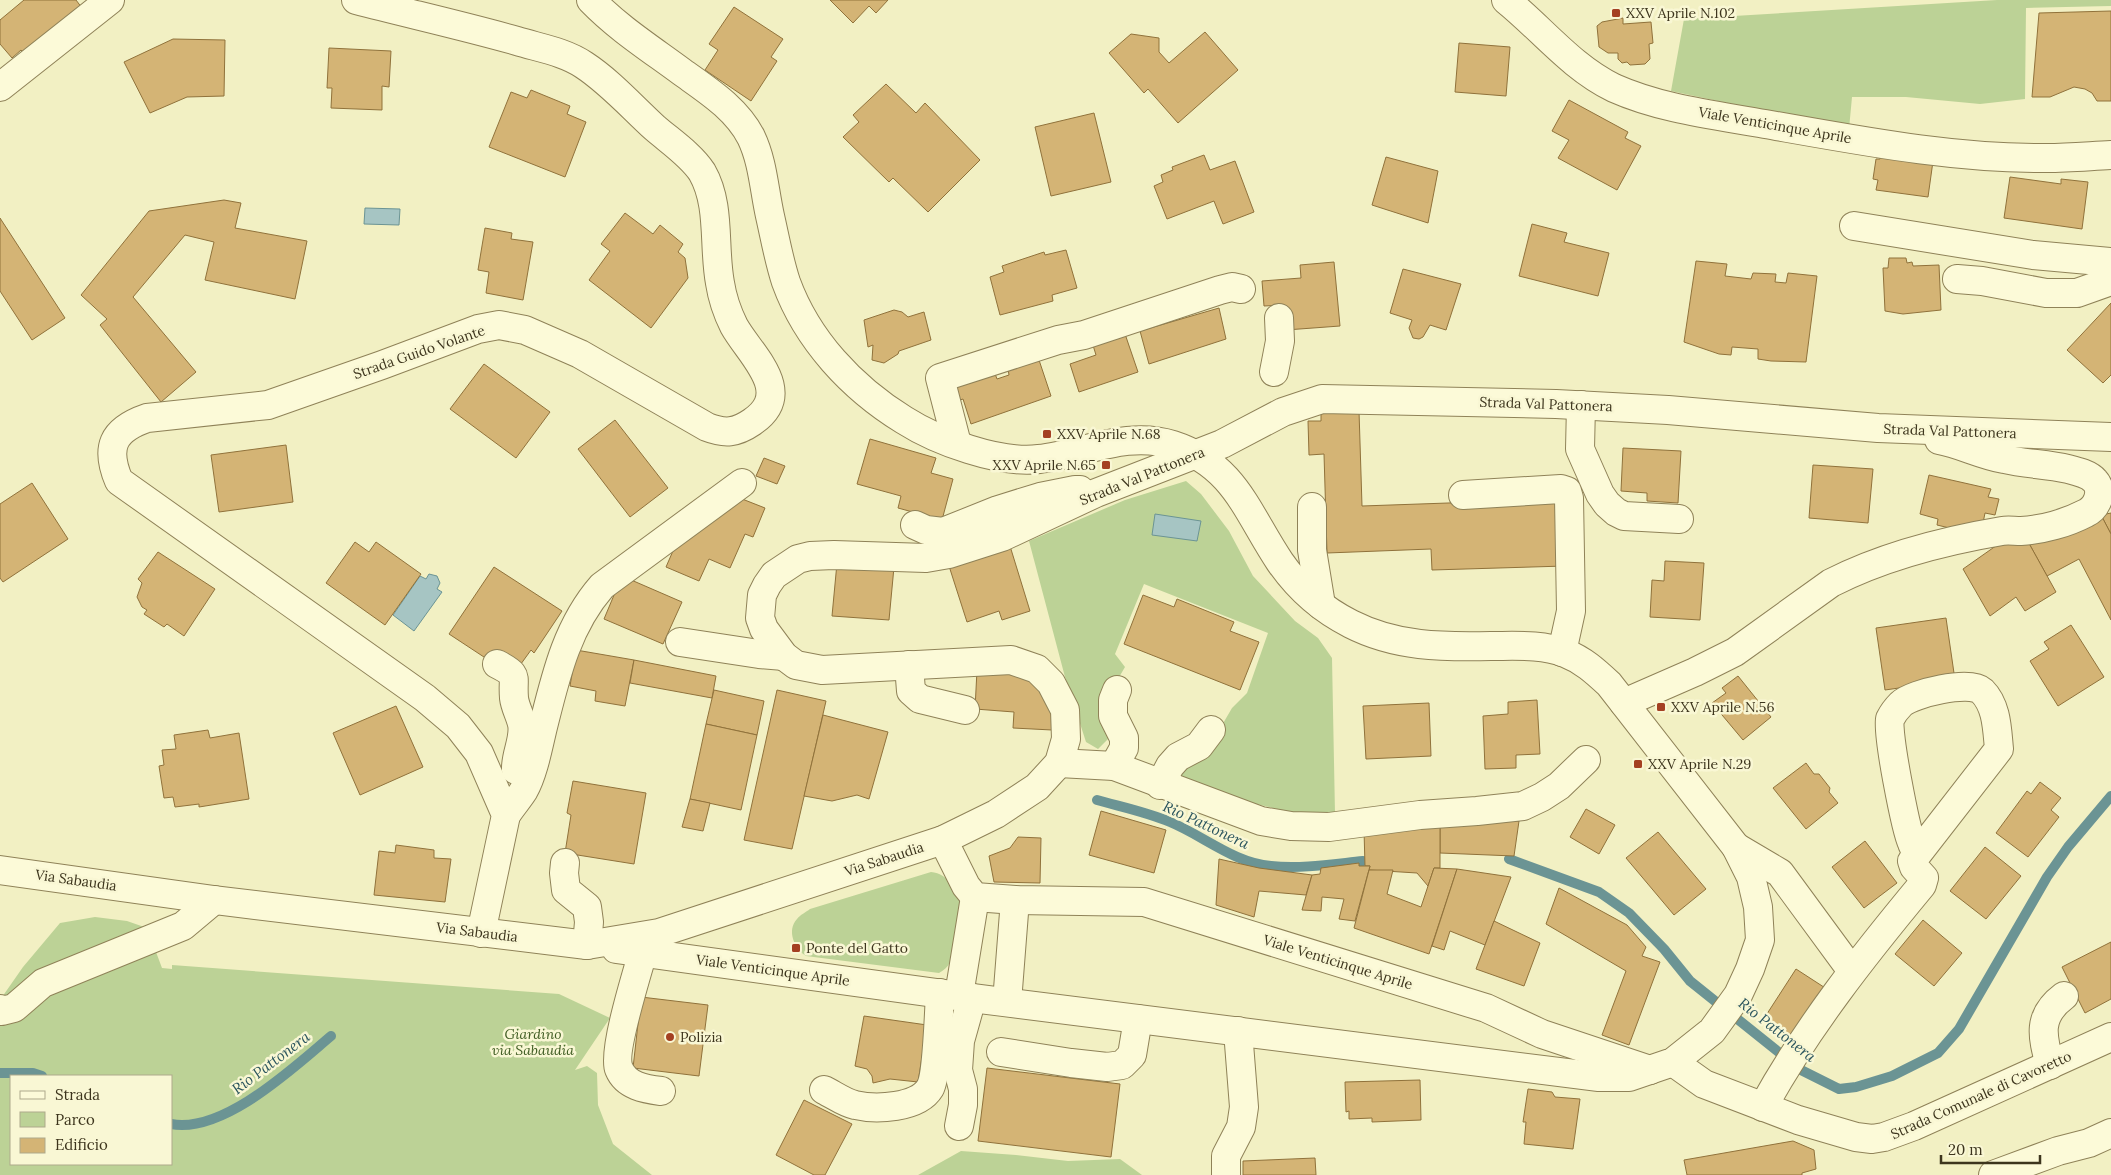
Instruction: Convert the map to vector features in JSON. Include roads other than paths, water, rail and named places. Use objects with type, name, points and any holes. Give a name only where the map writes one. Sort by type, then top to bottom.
[{"type":"street","points":[[0,87],[110,0]]},
{"type":"street","name":"Strada Guido Volante","points":[[356,0],[465,26],[569,56],[585,65],[607,83],[700,170],[710,187],[720,283],[733,325],[768,376],[771,393],[768,404],[760,417],[734,432],[719,431],[707,427],[580,354],[526,330],[499,326],[478,329],[268,405],[147,418],[134,422],[122,432],[115,442],[111,451],[112,465],[119,481],[133,493],[417,692],[458,726],[478,753],[506,815]]},
{"type":"street","name":"Viale Venticinque Aprile","points":[[587,945],[957,996],[1599,1078],[1629,1077],[1661,1066],[1712,1030],[1738,995],[1760,940],[1758,907],[1751,877],[1736,847],[1610,684],[1586,663],[1562,652],[1534,646],[1446,647],[1413,645],[1378,636],[1348,623],[1321,605],[1300,586],[1280,562],[1234,487],[1223,473],[1198,454],[1171,444],[1147,439],[1121,441],[1042,459],[1021,460],[998,457],[945,440],[906,422],[866,394],[839,368],[815,338],[795,304],[785,280],[769,210],[763,170],[751,136],[736,115],[713,94],[610,19],[591,0]]},
{"type":"street","name":"Viale Venticinque Aprile","points":[[1506,0],[1576,64],[1631,94],[1665,104],[1870,142],[1931,150],[2023,158],[2111,155]]},
{"type":"street","points":[[1854,226],[2033,255],[2111,262]]},
{"type":"street","points":[[1957,279],[1982,281],[2046,293],[2077,293],[2111,281]]},
{"type":"street","points":[[957,444],[940,378],[1058,340],[1084,335],[1220,290],[1232,287],[1241,289]]},
{"type":"street","points":[[1274,372],[1280,341],[1279,318]]},
{"type":"street","name":"Strada Val Pattonera","points":[[1060,763],[1066,739],[1065,710],[1051,683],[1038,669],[1011,660],[822,670],[796,665],[784,656],[764,629],[760,618],[762,596],[774,576],[798,559],[810,556],[926,558],[949,554],[1002,537],[1096,493],[1149,471],[1198,454],[1283,412],[1322,400],[1473,393],[1581,405],[1668,410],[1878,428],[2111,437]]},
{"type":"street","points":[[1581,405],[1580,448],[1600,494],[1607,504],[1624,516],[1679,519]]},
{"type":"street","points":[[1624,703],[1735,652],[1831,583],[1862,569],[1928,546],[2004,531],[2038,529],[2099,508],[2095,506],[2100,490],[2095,481],[2080,472],[1983,455],[1957,444],[1878,428]]},
{"type":"street","points":[[506,815],[525,789],[564,650],[571,633],[595,595],[602,586],[742,482]]},
{"type":"street","points":[[1463,495],[1561,489],[1567,491],[1569,498],[1571,611],[1562,652]]},
{"type":"street","points":[[914,525],[926,530],[943,532],[998,510],[1040,497],[1075,490],[1096,493]]},
{"type":"street","points":[[1312,507],[1312,550],[1321,605]]},
{"type":"street","points":[[680,642],[784,656]]},
{"type":"street","points":[[481,933],[506,815],[516,779],[516,761],[520,749],[522,725],[514,697],[515,680],[512,672],[497,664]]},
{"type":"street","points":[[909,665],[911,690],[920,698],[965,710]]},
{"type":"street","points":[[1763,1106],[1782,1073],[1852,971],[1922,885],[1924,878],[1914,867],[1912,861],[1999,748],[1991,701],[1980,689],[1963,687],[1944,689],[1921,695],[1902,703],[1890,720],[1890,736],[1902,798],[1912,843],[1918,853]]},
{"type":"street","points":[[1114,766],[1124,748],[1124,738],[1113,716],[1113,700],[1117,690]]},
{"type":"street","points":[[1160,785],[1170,766],[1178,757],[1199,746],[1211,730]]},
{"type":"street","points":[[824,1090],[854,1105],[889,1106],[907,1104],[922,1098],[931,1087],[936,1052],[957,996],[975,897],[966,886],[942,840],[996,814],[1036,787],[1060,763],[1114,766],[1160,785],[1261,820],[1291,826],[1329,828],[1420,815],[1523,806],[1559,786],[1586,760]]},
{"type":"street","name":"Via Sabaudia","points":[[0,870],[214,900],[587,945],[659,933],[942,840]]},
{"type":"street","points":[[1736,847],[1780,873],[1852,971]]},
{"type":"street","points":[[565,863],[566,890],[587,907],[589,922],[587,945]]},
{"type":"street","name":"Viale Venticinque Aprile","points":[[975,897],[1015,900],[1144,902],[1486,1008],[1542,1034],[1661,1066]]},
{"type":"street","points":[[0,1009],[2,1011],[14,1008],[43,983],[183,926],[214,900]]},
{"type":"street","points":[[1007,1002],[1015,900]]},
{"type":"street","points":[[643,952],[618,1053],[618,1068],[626,1078],[639,1088],[661,1091]]},
{"type":"street","points":[[957,996],[960,1041],[958,1070],[963,1089],[964,1105],[959,1126]]},
{"type":"street","points":[[2050,1064],[2042,1033],[2044,1023],[2052,1005],[2064,996]]},
{"type":"street","points":[[1001,1052],[1107,1067],[1122,1065],[1132,1055],[1138,1019]]},
{"type":"street","points":[[1226,1175],[1226,1156],[1241,1127],[1244,1107],[1238,1031]]},
{"type":"street","name":"Strada Comunale di Cavoretto","points":[[1661,1066],[1798,1120],[1856,1137],[1872,1139],[1884,1137],[1914,1126],[2111,1037]]},
{"type":"street","points":[[1993,1175],[2058,1151],[2089,1143],[2111,1133]]},
{"type":"water","points":[[365,208],[400,209],[399,225],[364,224]]},
{"type":"water","points":[[1155,514],[1201,521],[1197,541],[1152,535]]},
{"type":"water","points":[[429,574],[437,576],[440,583],[437,589],[442,592],[414,631],[393,615],[420,576],[426,579]]},
{"type":"waterway","name":"Rio Pattonera","points":[[1509,859],[1599,892],[1629,913],[1664,949],[1690,981],[1801,1070],[1839,1089],[1856,1087],[1892,1076],[1938,1053],[1959,1029],[2047,877],[2068,847],[2111,796]]},
{"type":"waterway","name":"Rio Pattonera","points":[[1097,800],[1161,818],[1244,860],[1257,864],[1294,867],[1363,861]]},
{"type":"waterway","name":"Rio Pattonera","points":[[172,1124],[191,1124],[213,1119],[234,1109],[277,1081],[331,1036]]},
{"type":"waterway","name":"Rio Pattonera","points":[[0,1073],[33,1073],[39,1075]]},
{"type":"place","name":"XXV Aprile N.102","points":[[1616,13]]},
{"type":"place","name":"XXV Aprile N.68","points":[[1047,434]]},
{"type":"place","name":"XXV Aprile N.65","points":[[1106,465]]},
{"type":"place","name":"XXV Aprile N.56","points":[[1661,707]]},
{"type":"place","name":"XXV Aprile N.29","points":[[1638,764]]},
{"type":"place","name":"Ponte del Gatto","points":[[796,948]]},
{"type":"place","name":"Polizia","points":[[670,1037]]},
{"type":"park label","name":"Giardino via Sabaudia","points":[[533,1042]]}]
